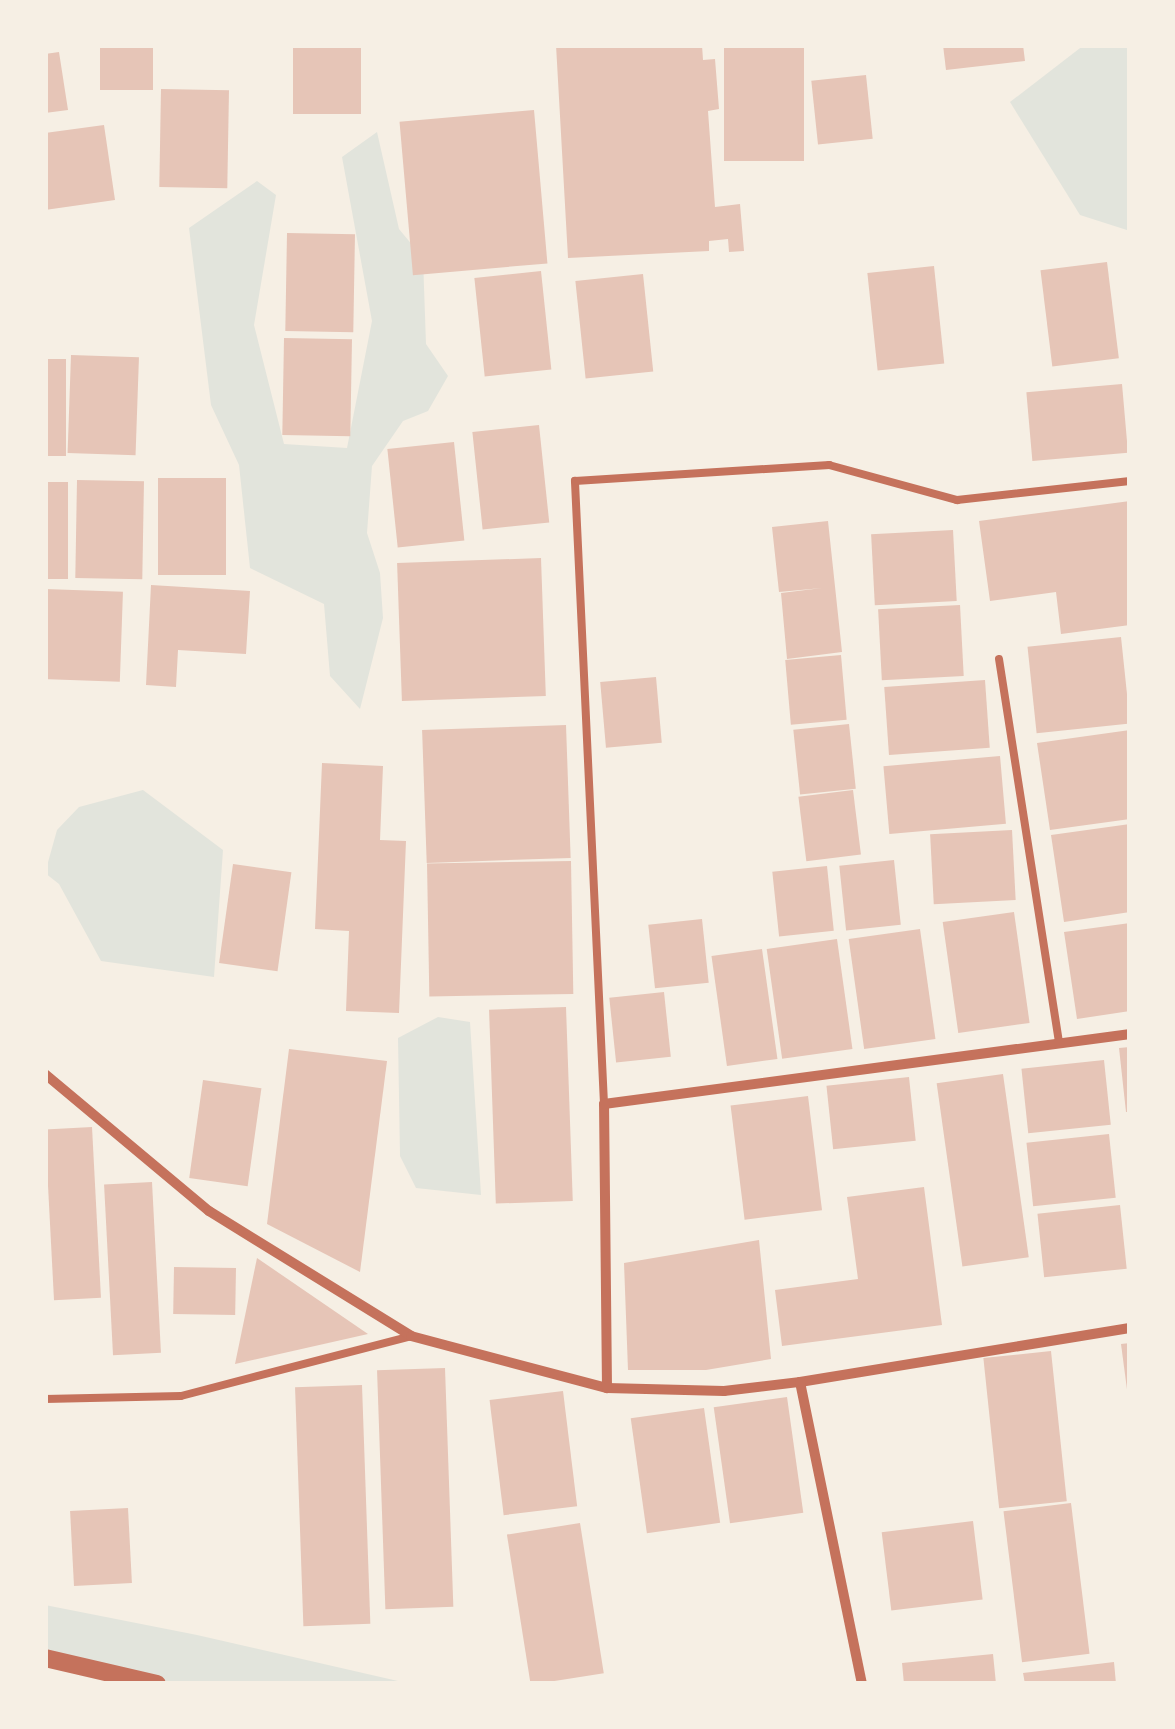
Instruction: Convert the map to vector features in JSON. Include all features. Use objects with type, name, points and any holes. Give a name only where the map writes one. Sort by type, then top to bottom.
[{"type":"street","points":[[607,1388],[604,1104],[1130,1034]]},
{"type":"street","points":[[45,1074],[209,1211],[411,1336],[607,1388],[724,1390],[800,1382],[1130,1328]]},
{"type":"street","points":[[800,1382],[862,1684]]},
{"type":"street","points":[[45,1658],[157,1684]]},
{"type":"lane","points":[[604,1104],[575,481],[829,465],[957,500],[1130,481]]},
{"type":"lane","points":[[998,658],[1058,1044]]},
{"type":"lane","points":[[45,1399],[181,1396],[411,1336]]},
{"type":"shaded area","points":[[1084,45],[1130,45],[1130,231],[1080,215],[1010,102]]},
{"type":"shaded area","points":[[377,132],[399,229],[423,258],[426,344],[448,376],[428,411],[403,421],[372,466],[367,533],[380,573],[383,618],[360,709],[330,676],[324,604],[250,568],[239,465],[211,405],[189,228],[257,181],[276,195],[254,325],[284,444],[347,448],[372,321],[342,157]]},
{"type":"shaded area","points":[[143,790],[223,850],[214,977],[101,961],[59,884],[45,873],[57,830],[79,807]]},
{"type":"shaded area","points":[[438,1017],[470,1022],[481,1195],[416,1188],[400,1156],[398,1038]]},
{"type":"shaded area","points":[[45,1605],[411,1684],[157,1684],[45,1658]]},
{"type":"building","points":[[100,45],[153,45],[153,90],[100,90]]},
{"type":"building","points":[[293,45],[361,45],[361,114],[293,114]]},
{"type":"building","points":[[556,45],[702,45],[703,60],[715,59],[719,109],[708,111],[715,207],[740,204],[744,251],[729,252],[728,239],[709,241],[709,251],[568,258]]},
{"type":"building","points":[[724,45],[804,45],[804,161],[724,161]]},
{"type":"building","points":[[943,45],[1023,45],[1025,61],[946,70]]},
{"type":"building","points":[[59,52],[68,110],[45,113],[45,54]]},
{"type":"building","points":[[866,75],[873,139],[818,144],[811,81]]},
{"type":"building","points":[[161,89],[229,90],[227,188],[159,187]]},
{"type":"building","points":[[534,110],[547,263],[413,275],[400,122]]},
{"type":"building","points":[[104,125],[115,200],[45,210],[45,133]]},
{"type":"building","points":[[287,233],[355,234],[353,332],[285,331]]},
{"type":"building","points":[[1107,262],[1119,358],[1052,366],[1040,270]]},
{"type":"building","points":[[934,266],[944,363],[878,370],[867,273]]},
{"type":"building","points":[[541,271],[551,369],[485,376],[474,278]]},
{"type":"building","points":[[643,274],[653,371],[586,379],[575,281]]},
{"type":"building","points":[[284,338],[352,339],[350,436],[282,435]]},
{"type":"building","points":[[71,355],[139,357],[136,455],[68,453]]},
{"type":"building","points":[[45,359],[66,359],[66,456],[45,456]]},
{"type":"building","points":[[1122,384],[1128,453],[1032,461],[1026,392]]},
{"type":"building","points":[[539,425],[549,522],[483,529],[472,432]]},
{"type":"building","points":[[454,442],[464,540],[398,547],[387,449]]},
{"type":"building","points":[[158,478],[226,478],[226,575],[158,575]]},
{"type":"building","points":[[77,480],[144,481],[142,579],[75,578]]},
{"type":"building","points":[[45,482],[68,482],[68,579],[45,579]]},
{"type":"building","points":[[1130,501],[1130,625],[1061,634],[1056,592],[990,601],[979,521]]},
{"type":"building","points":[[828,521],[842,652],[787,659],[781,593],[822,588],[779,592],[772,527]]},
{"type":"building","points":[[953,530],[957,601],[875,605],[871,534]]},
{"type":"building","points":[[541,558],[546,696],[402,701],[397,563]]},
{"type":"building","points":[[151,585],[250,591],[246,654],[178,650],[176,687],[146,685]]},
{"type":"building","points":[[45,589],[123,592],[120,682],[45,679]]},
{"type":"building","points":[[960,605],[964,676],[882,680],[878,609]]},
{"type":"building","points":[[1121,637],[1130,724],[1037,733],[1028,647]]},
{"type":"building","points":[[841,655],[847,720],[791,725],[785,660]]},
{"type":"building","points":[[656,677],[662,743],[606,748],[600,682]]},
{"type":"building","points":[[985,680],[990,748],[889,755],[884,687]]},
{"type":"building","points":[[849,724],[856,789],[800,794],[793,730]]},
{"type":"building","points":[[566,725],[571,858],[427,863],[422,730]]},
{"type":"building","points":[[1130,730],[1130,819],[1050,830],[1037,743]]},
{"type":"building","points":[[1000,756],[1006,824],[889,834],[883,766]]},
{"type":"building","points":[[322,763],[383,766],[380,840],[406,841],[399,1013],[346,1011],[349,931],[315,929]]},
{"type":"building","points":[[853,790],[861,855],[806,861],[798,797]]},
{"type":"building","points":[[1130,824],[1130,912],[1064,922],[1051,835]]},
{"type":"building","points":[[1012,830],[1016,900],[934,904],[930,834]]},
{"type":"building","points":[[894,860],[901,925],[846,930],[839,866]]},
{"type":"building","points":[[571,861],[573,994],[429,996],[427,864]]},
{"type":"building","points":[[233,864],[291,872],[278,971],[219,963]]},
{"type":"building","points":[[827,866],[834,931],[779,936],[772,872]]},
{"type":"building","points":[[1014,912],[1030,1023],[958,1033],[943,922]]},
{"type":"building","points":[[702,919],[709,983],[655,988],[648,925]]},
{"type":"building","points":[[1130,923],[1130,1011],[1077,1019],[1064,932]]},
{"type":"building","points":[[920,929],[935,1039],[864,1049],[849,939]]},
{"type":"building","points":[[837,939],[852,1049],[782,1059],[767,949]]},
{"type":"building","points":[[762,949],[777,1059],[727,1066],[711,956]]},
{"type":"building","points":[[664,992],[671,1057],[616,1062],[609,998]]},
{"type":"building","points":[[566,1007],[573,1201],[496,1204],[489,1010]]},
{"type":"building","points":[[1130,1047],[1130,1112],[1126,1112],[1119,1048]]},
{"type":"building","points":[[289,1049],[387,1061],[360,1272],[267,1224]]},
{"type":"building","points":[[1104,1060],[1111,1125],[1028,1133],[1021,1069]]},
{"type":"building","points":[[1003,1074],[1029,1257],[962,1267],[937,1083]]},
{"type":"building","points":[[909,1077],[916,1141],[833,1149],[826,1086]]},
{"type":"building","points":[[203,1080],[261,1088],[248,1186],[189,1178]]},
{"type":"building","points":[[808,1096],[822,1210],[745,1220],[731,1106]]},
{"type":"building","points":[[92,1127],[101,1298],[54,1300],[45,1129]]},
{"type":"building","points":[[1109,1134],[1116,1198],[1033,1206],[1026,1143]]},
{"type":"building","points":[[152,1182],[161,1353],[113,1355],[104,1185]]},
{"type":"building","points":[[924,1187],[942,1325],[782,1346],[775,1290],[858,1279],[847,1197]]},
{"type":"building","points":[[1120,1205],[1127,1269],[1044,1277],[1037,1214]]},
{"type":"building","points":[[759,1240],[771,1359],[706,1370],[628,1370],[624,1263]]},
{"type":"building","points":[[257,1258],[368,1334],[235,1364]]},
{"type":"building","points":[[174,1267],[236,1268],[235,1315],[173,1314]]},
{"type":"building","points":[[1130,1343],[1130,1397],[1128,1397],[1121,1344]]},
{"type":"building","points":[[1051,1351],[1067,1501],[999,1508],[983,1358]]},
{"type":"building","points":[[445,1368],[453,1607],[385,1609],[377,1370]]},
{"type":"building","points":[[362,1385],[370,1624],[303,1626],[295,1387]]},
{"type":"building","points":[[563,1391],[577,1506],[504,1515],[490,1400]]},
{"type":"building","points":[[787,1397],[803,1513],[730,1523],[714,1407]]},
{"type":"building","points":[[704,1408],[720,1523],[647,1533],[631,1418]]},
{"type":"building","points":[[1071,1503],[1090,1654],[1022,1662],[1004,1511]]},
{"type":"building","points":[[128,1508],[132,1583],[74,1586],[70,1511]]},
{"type":"building","points":[[973,1521],[983,1599],[891,1611],[882,1532]]},
{"type":"building","points":[[580,1523],[604,1673],[531,1684],[507,1535]]},
{"type":"building","points":[[993,1654],[996,1684],[904,1684],[902,1663]]},
{"type":"building","points":[[1114,1662],[1116,1684],[1025,1684],[1023,1673]]}]
